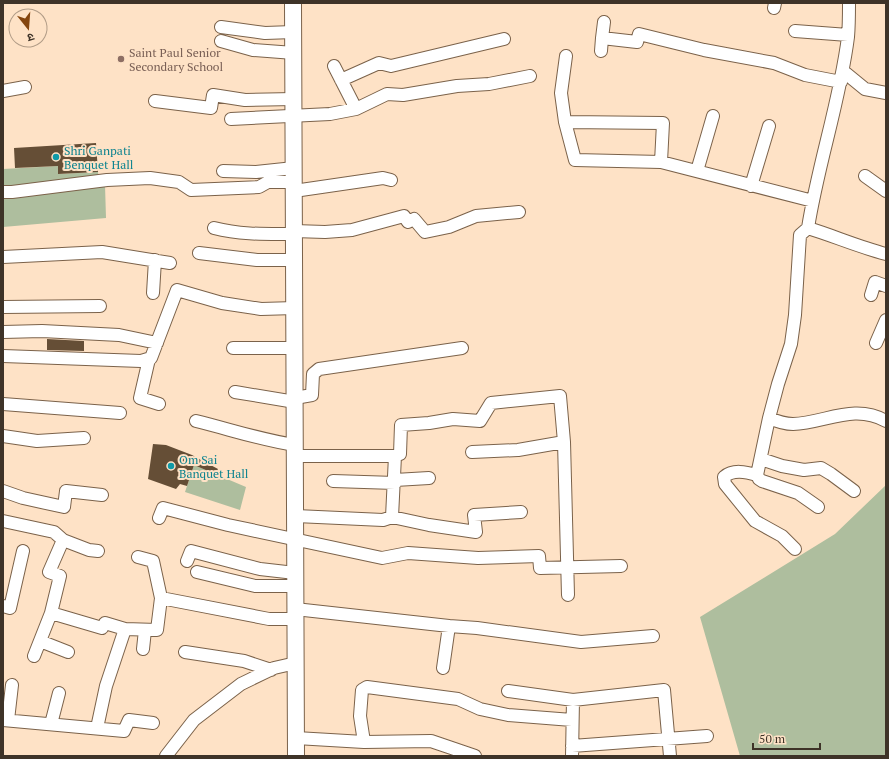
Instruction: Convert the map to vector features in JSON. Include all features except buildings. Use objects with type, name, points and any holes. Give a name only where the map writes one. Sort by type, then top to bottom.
[{"type":"main road","points":[[293,3],[296,756]]},
{"type":"street","points":[[818,507],[798,493],[762,481],[758,478],[757,474],[769,418],[791,344],[796,315],[800,235],[808,228],[812,201],[842,76],[848,35],[849,3]]},
{"type":"street","points":[[601,51],[604,22]]},
{"type":"street","points":[[221,27],[265,33],[293,32]]},
{"type":"street","points":[[795,31],[848,35]]},
{"type":"street","points":[[602,38],[637,42],[639,34],[704,50],[774,63],[805,76],[842,76],[865,89],[886,93]]},
{"type":"street","points":[[341,80],[379,63],[391,66],[504,39]]},
{"type":"street","points":[[221,41],[253,50],[294,53]]},
{"type":"street","points":[[566,56],[561,93],[565,122],[575,160],[661,162],[812,201]]},
{"type":"street","points":[[334,66],[356,109]]},
{"type":"street","points":[[156,101],[212,108],[213,95],[330,114],[356,109],[387,94],[403,95],[457,86],[489,84],[530,76]]},
{"type":"street","points":[[3,91],[24,87]]},
{"type":"street","points":[[231,118],[294,107]]},
{"type":"street","points":[[697,171],[713,116]]},
{"type":"street","points":[[565,122],[663,123],[661,162]]},
{"type":"street","points":[[751,186],[769,126]]},
{"type":"street","points":[[224,171],[256,172],[294,180]]},
{"type":"street","points":[[865,176],[886,191]]},
{"type":"street","points":[[3,192],[107,180],[150,178],[178,182],[191,190],[258,187],[268,182],[294,180],[383,178],[391,180]]},
{"type":"street","points":[[214,228],[230,232],[259,234],[326,232],[352,230],[404,216],[408,222],[414,219],[425,232],[449,227],[476,216],[519,212]]},
{"type":"street","points":[[808,228],[864,249],[886,254]]},
{"type":"street","points":[[3,257],[102,252],[170,263]]},
{"type":"street","points":[[198,253],[257,260],[294,260]]},
{"type":"street","points":[[153,293],[155,260]]},
{"type":"street","points":[[871,295],[875,282],[886,286]]},
{"type":"street","points":[[159,404],[140,398],[149,359],[151,358],[177,290],[222,303],[261,309],[295,308]]},
{"type":"street","points":[[3,307],[100,306]]},
{"type":"street","points":[[876,343],[886,320]]},
{"type":"street","points":[[3,332],[42,331],[119,335],[157,343]]},
{"type":"street","points":[[233,348],[295,348]]},
{"type":"street","points":[[235,392],[295,400],[312,396],[313,374],[319,370],[462,348]]},
{"type":"street","points":[[3,356],[141,361],[149,359]]},
{"type":"street","points":[[196,421],[295,451],[395,456],[400,454],[401,425],[429,423],[453,419],[480,421],[491,403],[560,396],[564,442],[568,595]]},
{"type":"street","points":[[3,404],[120,413]]},
{"type":"street","points":[[769,418],[792,424],[856,413],[868,413],[878,416],[886,421]]},
{"type":"street","points":[[3,436],[37,441],[84,438]]},
{"type":"street","points":[[472,452],[518,450],[564,442]]},
{"type":"street","points":[[392,517],[395,482],[395,456]]},
{"type":"street","points":[[761,459],[782,466],[804,470],[820,468],[854,491]]},
{"type":"street","points":[[757,474],[745,472],[728,473],[724,478],[725,484],[755,521],[782,536],[795,548]]},
{"type":"street","points":[[333,481],[395,482],[429,478]]},
{"type":"street","points":[[3,491],[23,498],[64,507],[66,491],[102,495]]},
{"type":"street","points":[[159,518],[163,508],[228,525],[382,558],[408,553],[475,558],[539,556],[540,568],[621,566]]},
{"type":"street","points":[[296,516],[383,520],[392,517],[429,525],[476,532],[474,515],[520,512]]},
{"type":"street","points":[[3,521],[54,532],[63,540],[89,550],[98,551]]},
{"type":"street","points":[[34,656],[51,613],[60,576],[49,572],[63,540]]},
{"type":"street","points":[[3,606],[10,608],[23,551]]},
{"type":"street","points":[[187,561],[191,551],[295,579]]},
{"type":"street","points":[[51,613],[125,629],[157,630],[161,598],[153,561],[138,557]]},
{"type":"street","points":[[197,572],[255,586],[295,579]]},
{"type":"street","points":[[161,598],[269,620],[295,614],[477,628],[581,642],[653,636]]},
{"type":"street","points":[[443,668],[449,626]]},
{"type":"street","points":[[97,728],[106,686],[125,629]]},
{"type":"street","points":[[143,649],[145,630]]},
{"type":"street","points":[[40,641],[68,652]]},
{"type":"street","points":[[184,652],[244,661],[271,670]]},
{"type":"street","points":[[166,756],[194,720],[241,684],[271,670],[296,663]]},
{"type":"street","points":[[12,685],[6,720],[124,731],[129,720],[153,723]]},
{"type":"street","points":[[364,742],[360,716],[362,690],[367,687],[458,699],[480,709],[508,715],[572,720]]},
{"type":"street","points":[[508,691],[573,700],[664,690],[670,756]]},
{"type":"street","points":[[52,724],[59,693]]},
{"type":"street","points":[[573,700],[572,751],[669,739],[707,736]]},
{"type":"street","points":[[296,738],[364,742],[431,741],[475,756]]},
{"type":"green space","points":[[58,166],[59,174],[98,172],[99,179],[3,189],[3,169]]},
{"type":"green space","points":[[105,185],[106,218],[3,227],[3,196]]},
{"type":"green space","points":[[194,465],[246,487],[240,510],[185,492]]},
{"type":"green space","points":[[886,485],[886,756],[740,756],[700,617],[835,534]]},
{"type":"place","name":"Saint Paul Senior Secondary School","points":[[121,59]]},
{"type":"place","name":"Shri Ganpati Benquet Hall","points":[[56,157]]},
{"type":"place","name":"Om Sai Banquet Hall","points":[[171,466]]}]
